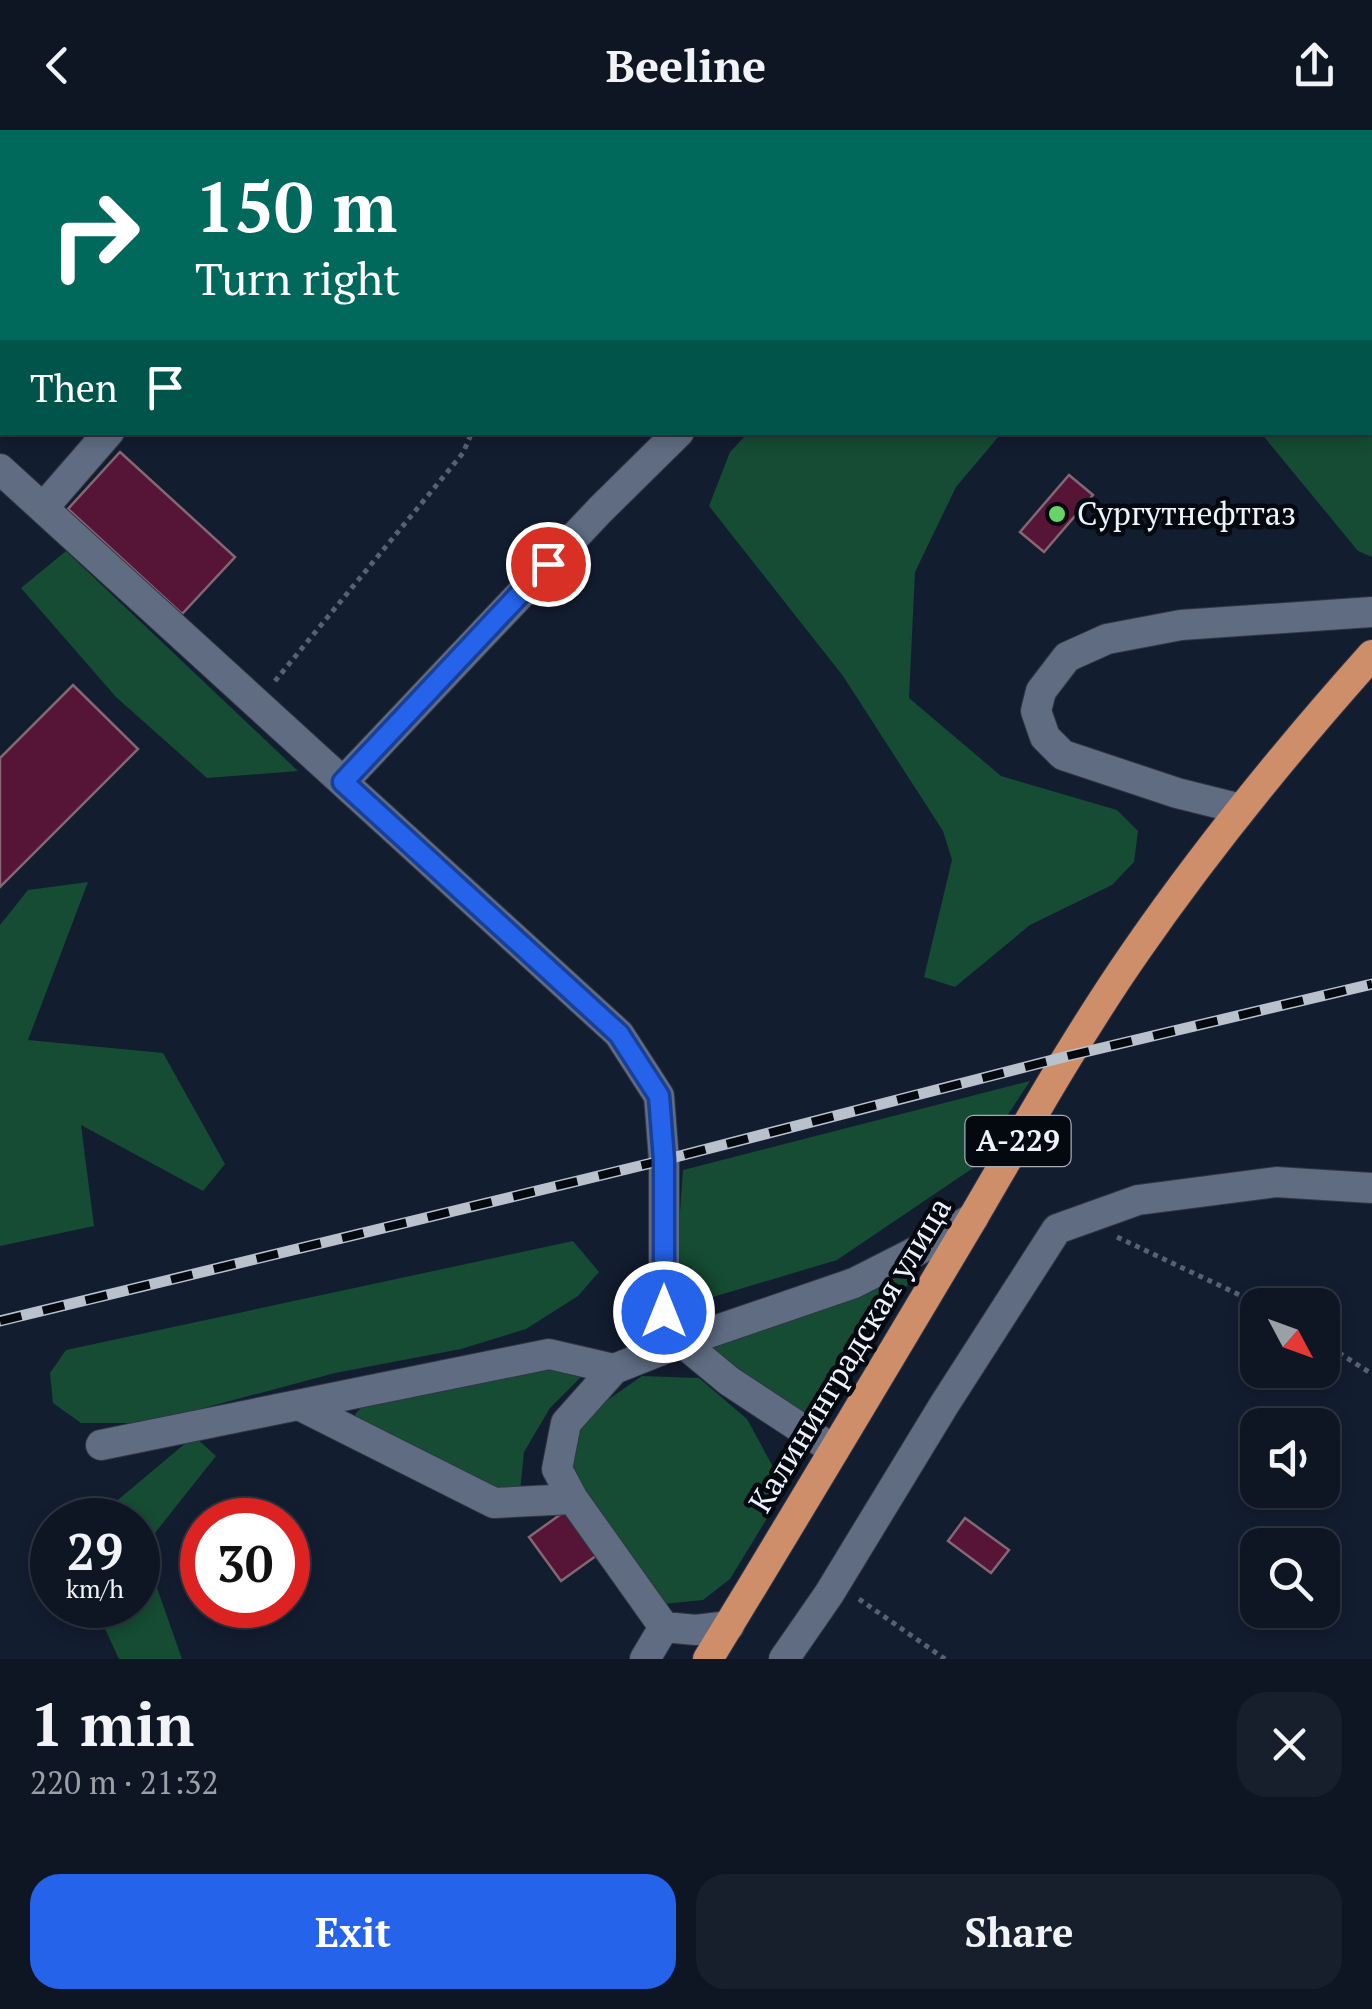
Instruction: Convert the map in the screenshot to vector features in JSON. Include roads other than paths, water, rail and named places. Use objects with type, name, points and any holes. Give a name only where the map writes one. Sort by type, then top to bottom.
[{"type":"highway","name":"Калининградская улица","points":[[708,1659],[1068,1056],[1134,954],[1240,809],[1372,654]]},
{"type":"street","points":[[43,508],[106,435]]},
{"type":"street","points":[[343,782],[676,435]]},
{"type":"street","points":[[2,476],[43,508],[619,1034],[659,1096],[664,1160],[664,1312],[682,1342],[728,1381],[834,1450]]},
{"type":"street","points":[[1240,809],[1063,756],[1046,737],[1036,711],[1041,691],[1067,658],[1108,639],[1181,625],[1372,612]]},
{"type":"street","points":[[784,1659],[836,1583],[1057,1229],[1138,1200],[1276,1182],[1372,1188]]},
{"type":"street","points":[[729,1626],[696,1630],[664,1627],[573,1499],[557,1469],[566,1423],[614,1368],[854,1283],[973,1218]]},
{"type":"street","points":[[101,1445],[549,1354],[614,1368]]},
{"type":"street","points":[[298,1405],[494,1503],[573,1499]]},
{"type":"street","points":[[646,1659],[664,1627]]},
{"type":"railway","points":[[0,1321],[1372,984]]},
{"type":"place","name":"Сургутнефтгаз","points":[[1057,514]]}]
